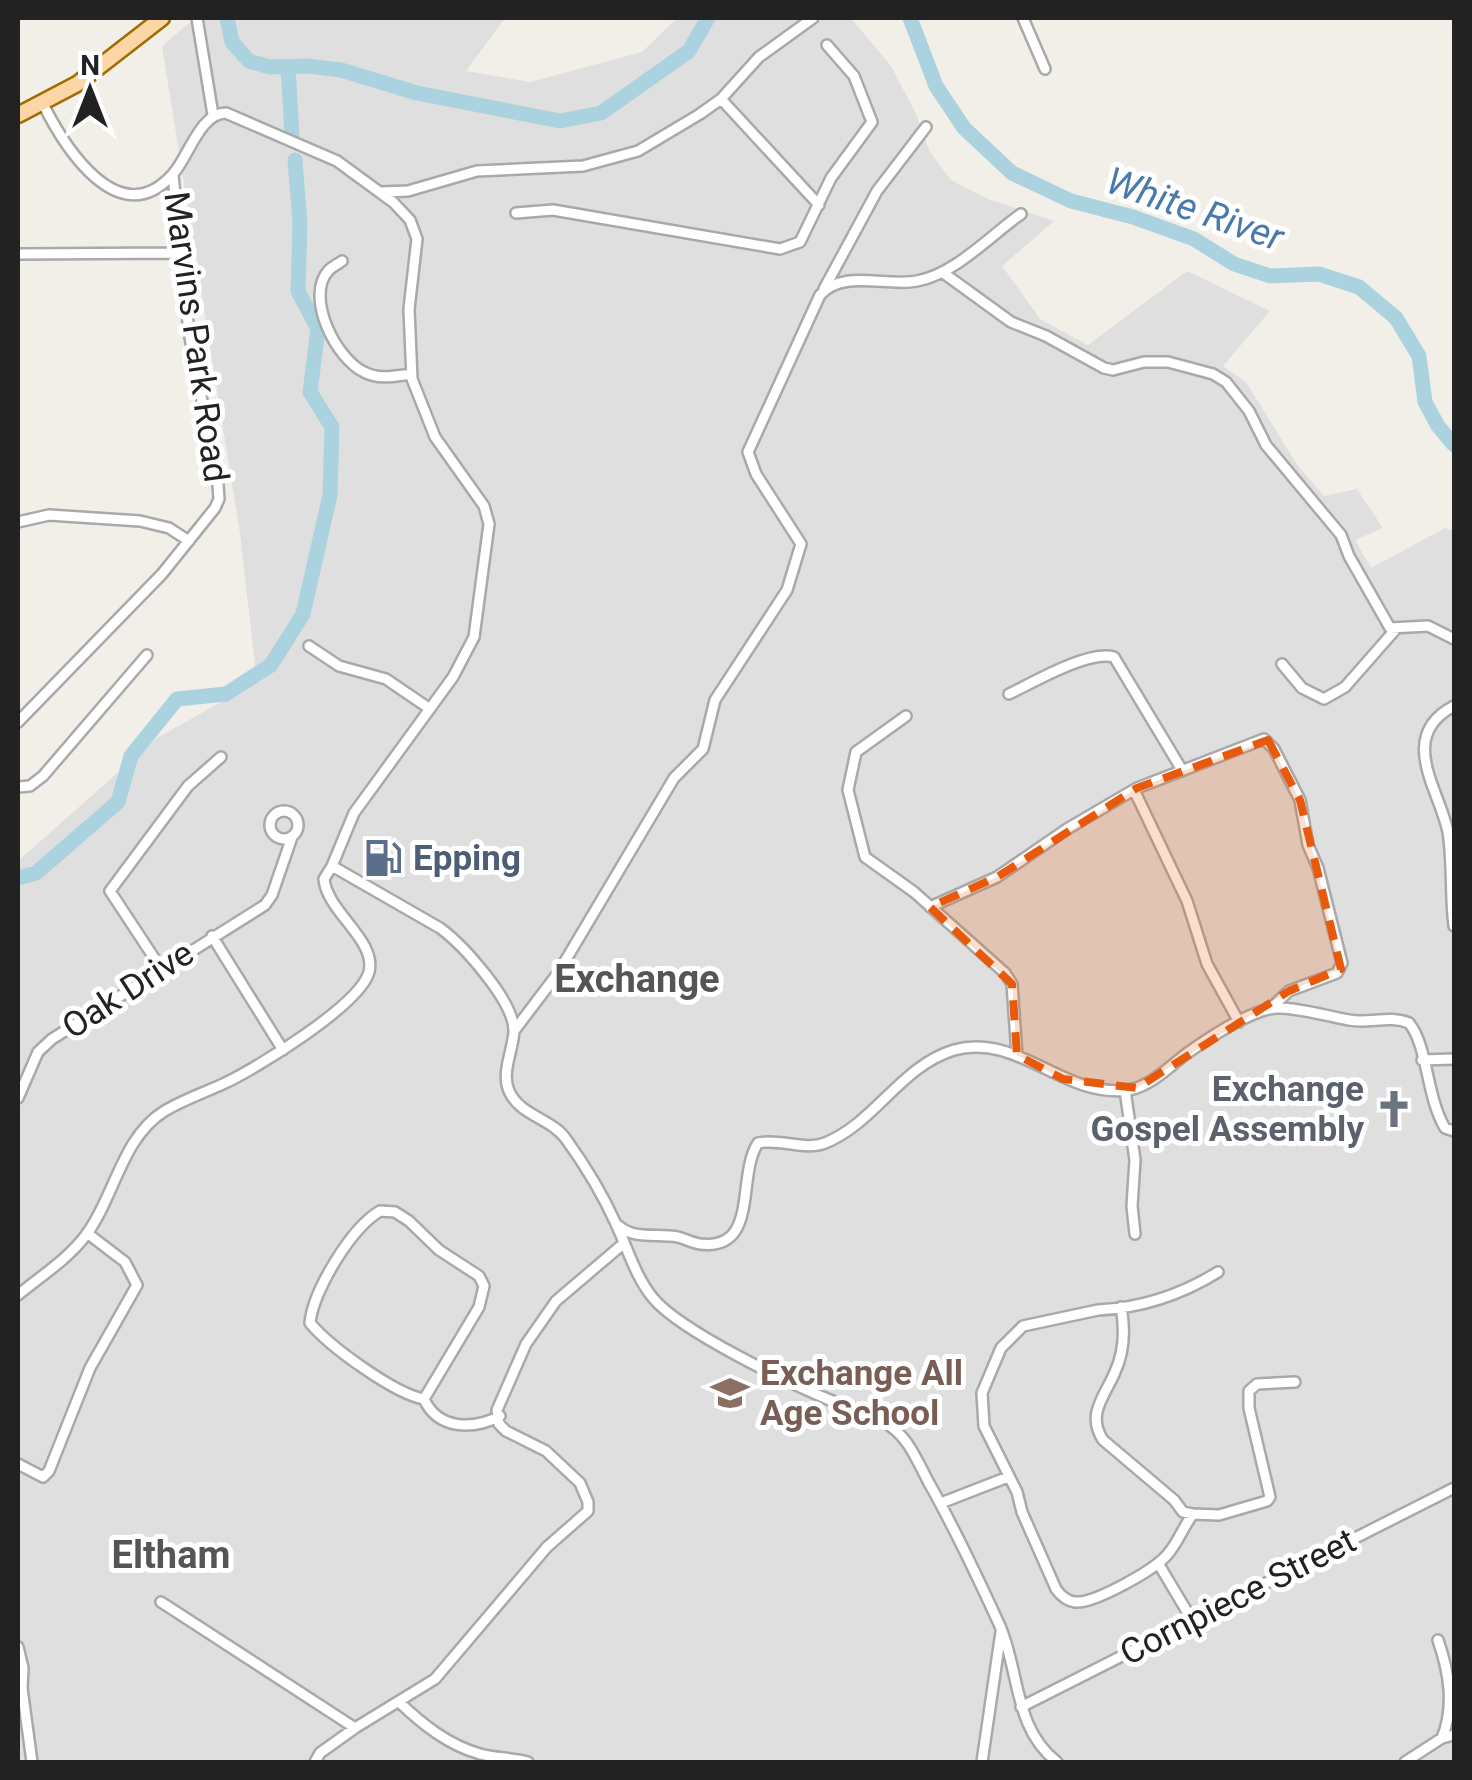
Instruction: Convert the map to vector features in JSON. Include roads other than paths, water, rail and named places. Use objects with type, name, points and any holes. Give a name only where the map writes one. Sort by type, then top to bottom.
[{"type":"main road","points":[[18,116],[102,66],[162,18]]},
{"type":"street","points":[[43,104],[75,158],[100,184],[139,192],[158,186],[173,174],[213,115],[198,18]]},
{"type":"street","points":[[378,191],[408,192],[477,171],[554,170],[602,162],[658,140],[721,98],[760,58],[813,18]]},
{"type":"street","points":[[1023,18],[1045,69]]},
{"type":"street","points":[[516,213],[553,210],[780,249],[800,242],[831,178],[872,122],[854,76],[827,45]]},
{"type":"street","points":[[721,98],[818,205]]},
{"type":"street","points":[[18,1296],[88,1233],[152,1120],[283,1050],[355,993],[368,976],[370,962],[364,948],[329,900],[324,879],[354,813],[453,677],[474,637],[488,524],[484,506],[435,437],[411,374],[409,310],[415,230],[393,202],[319,151],[226,113],[213,115]]},
{"type":"street","points":[[514,1031],[558,973],[674,778],[703,749],[715,700],[787,590],[801,544],[756,474],[748,452],[803,328],[877,191],[926,127]]},
{"type":"street","name":"Marvins Park Road","points":[[18,722],[162,574],[217,504],[218,489],[189,332],[173,174]]},
{"type":"street","points":[[823,291],[838,282],[903,282],[942,272],[1021,214]]},
{"type":"street","points":[[18,254],[179,253]]},
{"type":"street","points":[[342,261],[328,270],[322,281],[326,327],[333,342],[364,373],[378,377],[411,374]]},
{"type":"street","points":[[942,272],[996,314],[1104,368],[1168,362],[1213,374],[1226,382],[1249,411],[1266,444],[1341,535],[1349,556],[1394,630]]},
{"type":"street","points":[[18,522],[49,515],[140,521],[169,528],[189,541]]},
{"type":"street","points":[[1282,664],[1302,688],[1317,698],[1334,696],[1394,630],[1428,626],[1454,639]]},
{"type":"street","points":[[309,646],[339,666],[386,679],[430,709]]},
{"type":"street","points":[[1009,694],[1059,670],[1109,654],[1182,770]]},
{"type":"street","points":[[18,787],[30,786],[43,776],[147,655]]},
{"type":"street","points":[[1454,706],[1436,720],[1425,752],[1427,778],[1448,835],[1454,926]]},
{"type":"street","points":[[906,716],[856,752],[848,790],[865,857],[892,874],[990,958],[1012,984],[1018,1055]]},
{"type":"street","points":[[616,1225],[628,1234],[676,1237],[700,1244],[725,1242],[738,1231],[749,1168],[758,1143],[818,1146],[831,1141],[854,1126],[908,1076],[948,1052],[984,1046],[1018,1055],[1070,1082],[1125,1090],[1161,1075],[1188,1053],[1271,1008],[1289,991],[1341,969],[1300,800],[1274,749],[1264,739],[1135,792],[1067,829],[997,877],[930,908]]},
{"type":"street","points":[[162,970],[110,891],[188,786],[220,756]]},
{"type":"street","points":[[1135,792],[1187,901],[1207,964],[1240,1022]]},
{"type":"street","points":[[280,838],[292,837],[297,831],[297,819],[288,812],[274,815],[270,827],[286,851]]},
{"type":"street","name":"Oak Drive","points":[[18,1098],[44,1044],[265,904],[272,895],[292,837]]},
{"type":"street","points":[[332,866],[453,938],[484,973],[509,1014],[514,1031],[508,1089],[521,1105],[565,1136],[655,1301],[688,1328],[840,1404],[885,1420],[907,1443],[941,1503],[1001,1629],[1021,1707],[1039,1748],[1057,1762]]},
{"type":"street","points":[[212,936],[283,1050]]},
{"type":"street","points":[[1271,1008],[1358,1022],[1404,1020],[1414,1028],[1437,1115],[1444,1128],[1454,1130]]},
{"type":"street","points":[[1422,1060],[1454,1059]]},
{"type":"street","points":[[18,1067],[26,1078]]},
{"type":"street","points":[[1125,1090],[1134,1160],[1134,1234]]},
{"type":"street","points":[[380,1212],[394,1212],[409,1222],[440,1250],[479,1276],[484,1286],[479,1307],[424,1399],[410,1397],[342,1353],[310,1324],[312,1310],[338,1258],[361,1228],[380,1212]]},
{"type":"street","points":[[18,1464],[37,1477],[43,1478],[49,1471],[90,1368],[137,1284],[125,1262],[88,1233]]},
{"type":"street","points":[[315,1762],[355,1728],[434,1679],[547,1546],[588,1512],[580,1483],[546,1452],[506,1431],[497,1415],[526,1344],[556,1301],[622,1244]]},
{"type":"street","points":[[1193,1514],[1167,1556],[1158,1563],[1093,1599],[1074,1602],[1061,1596],[992,1447],[981,1411],[982,1392],[1001,1348],[1023,1326],[1167,1298],[1218,1272]]},
{"type":"street","points":[[1121,1307],[1122,1345],[1116,1370],[1096,1406],[1096,1430],[1102,1440],[1183,1512],[1219,1514],[1267,1501],[1270,1497],[1249,1391],[1257,1384],[1295,1382]]},
{"type":"street","points":[[424,1399],[430,1414],[452,1424],[481,1425],[500,1416]]},
{"type":"street","points":[[941,1503],[1008,1476]]},
{"type":"street","name":"Cornpiece Street","points":[[1021,1707],[1454,1488]]},
{"type":"street","points":[[1158,1563],[1192,1620]]},
{"type":"street","points":[[161,1602],[355,1728]]},
{"type":"street","points":[[982,1762],[1001,1629]]},
{"type":"street","points":[[1438,1640],[1451,1705],[1442,1738]]},
{"type":"street","points":[[18,1646],[32,1762]]},
{"type":"street","points":[[399,1702],[426,1728],[479,1754],[528,1762]]},
{"type":"street","points":[[1405,1762],[1442,1738],[1454,1735]]},
{"type":"waterway","name":"White River","points":[[227,18],[232,42],[249,61],[270,67],[341,70],[417,93],[560,121],[601,113],[689,51],[708,18]]},
{"type":"waterway","name":"White River","points":[[910,18],[936,86],[964,128],[1012,173],[1071,201],[1133,217],[1194,239],[1234,264],[1270,276],[1319,274],[1359,287],[1396,318],[1419,356],[1425,402],[1454,445]]},
{"type":"waterway","points":[[288,67],[292,135]]},
{"type":"waterway","points":[[18,878],[36,873],[118,802],[131,756],[177,699],[226,694],[271,665],[303,614],[330,495],[332,427],[310,392],[318,329],[298,291],[300,223],[295,160]]},
{"type":"place","name":"Epping","points":[[383,858]]},
{"type":"place","name":"Exchange Gospel Assembly","points":[[1394,1109]]},
{"type":"place","name":"Exchange All Age School","points":[[730,1393]]},
{"type":"district","name":"Exchange","points":[[637,979]]},
{"type":"district","name":"Eltham","points":[[171,1555]]}]
